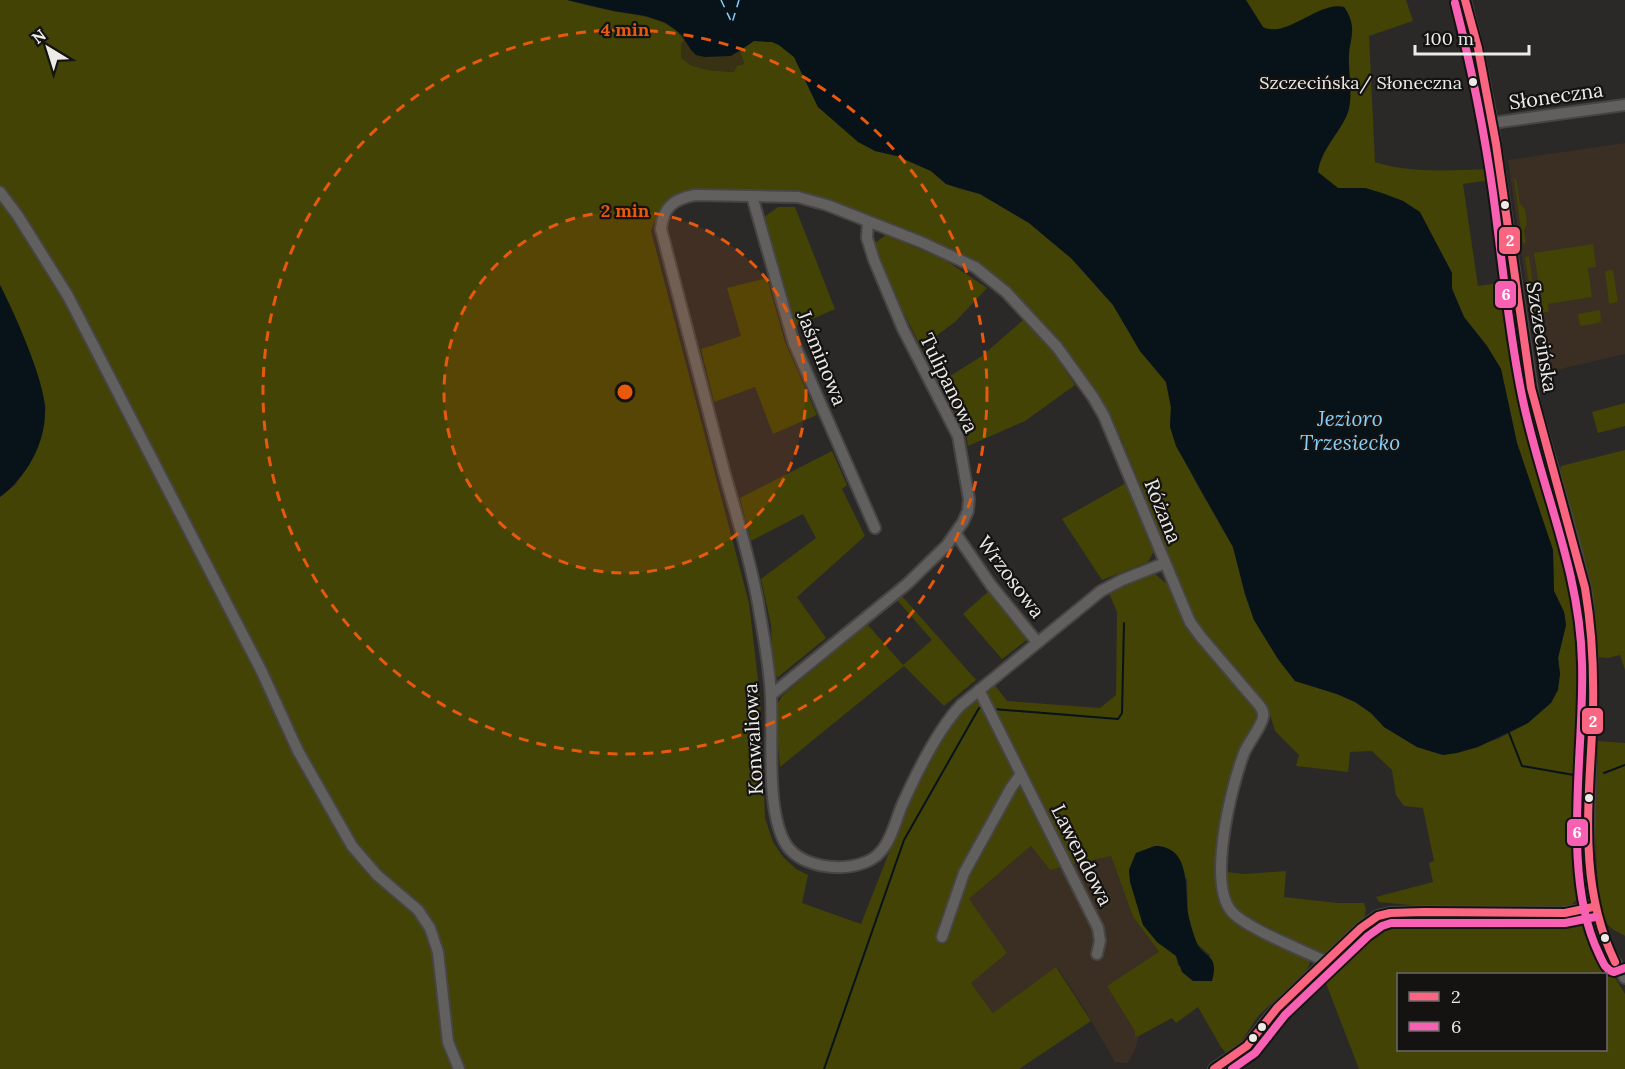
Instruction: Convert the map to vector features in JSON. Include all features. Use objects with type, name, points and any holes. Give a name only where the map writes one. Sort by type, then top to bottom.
[{"type":"street","name":"Szczecińska","points":[[1465,0],[1492,123],[1534,403],[1587,597],[1592,648],[1588,872],[1593,907],[1607,946],[1625,978]]},
{"type":"street","name":"Słoneczna","points":[[1492,123],[1625,105]]},
{"type":"street","points":[[0,192],[18,216],[68,296],[240,628],[298,751],[338,824],[365,862],[418,910],[430,928],[440,963],[448,1042],[459,1069]]},
{"type":"street","name":"Konwaliowa","points":[[752,196],[695,195],[682,197],[669,205],[662,219],[661,229],[752,578],[771,695],[775,811],[778,827],[792,852],[801,859],[827,866],[864,863],[873,859],[881,851],[893,830],[903,802],[942,727],[961,705],[1101,591],[1166,563]]},
{"type":"street","name":"Różana","points":[[752,196],[798,197],[827,205],[921,242],[975,267],[1006,292],[1057,347],[1104,416],[1186,614],[1195,629],[1260,705],[1263,712],[1262,721],[1250,739],[1243,756],[1229,804],[1221,875],[1224,898],[1241,920],[1325,962]]},
{"type":"street","name":"Jaśminowa","points":[[752,196],[794,343],[875,528]]},
{"type":"street","name":"Tulipanowa","points":[[771,695],[907,584],[947,545],[956,534],[968,511],[969,499],[958,436],[903,329],[874,260],[867,238],[868,222]]},
{"type":"street","name":"Wrzosowa","points":[[956,534],[992,585],[1037,642]]},
{"type":"street","name":"Lawendowa","points":[[979,690],[1098,928],[1100,941],[1097,954]]},
{"type":"street","points":[[942,937],[964,873],[1021,774]]},
{"type":"street","points":[[1214,1069],[1247,1046],[1272,1013],[1367,923],[1386,914],[1565,913],[1593,907]]},
{"type":"shaded area","points":[[0,0],[567,0],[652,18],[670,26],[684,40],[681,44],[690,65],[709,70],[734,72],[737,65],[744,64],[740,51],[754,41],[773,42],[794,57],[818,107],[875,151],[897,156],[931,171],[946,184],[980,194],[1029,223],[1072,259],[1113,305],[1140,351],[1166,382],[1171,407],[1170,427],[1196,483],[1233,547],[1254,620],[1278,659],[1295,681],[1355,702],[1371,713],[1384,727],[1417,747],[1443,755],[1498,739],[1528,723],[1560,674],[1558,658],[1566,625],[1564,612],[1554,591],[1553,550],[1517,443],[1501,369],[1487,346],[1464,317],[1452,288],[1452,273],[1419,212],[1403,201],[1365,188],[1319,201],[1291,50],[1227,0],[1406,0],[1413,21],[1369,36],[1375,162],[1417,170],[1489,169],[1491,180],[1463,184],[1478,286],[1506,282],[1510,293],[1519,352],[1523,402],[1569,552],[1586,654],[1583,747],[1580,752],[1583,753],[1579,844],[1580,897],[1569,907],[1556,908],[1432,907],[1379,902],[1376,897],[1433,882],[1429,863],[1434,861],[1423,808],[1404,806],[1396,795],[1392,770],[1372,751],[1350,752],[1348,772],[1296,766],[1299,755],[1275,731],[1267,705],[1195,619],[1121,438],[1103,403],[1061,344],[1010,288],[978,263],[924,237],[829,199],[799,191],[694,189],[677,194],[666,202],[651,231],[749,603],[760,697],[765,818],[773,842],[783,857],[796,869],[808,875],[802,903],[861,924],[908,804],[947,730],[964,709],[994,684],[1007,701],[1100,708],[1116,695],[1117,612],[1109,593],[1154,573],[1168,585],[1181,617],[1193,636],[1258,713],[1238,754],[1222,811],[1216,859],[1219,900],[1226,914],[1233,921],[1265,940],[1309,961],[1307,970],[1258,1016],[1239,1045],[1227,1054],[1198,1007],[1176,1023],[1172,1018],[1135,1036],[1135,1031],[1107,986],[1159,952],[1133,917],[1111,856],[1050,870],[1031,846],[969,899],[1007,953],[971,983],[993,1013],[1056,967],[1091,1021],[1019,1069],[0,1069],[0,497],[16,484],[46,408],[24,339],[0,285]],"holes":[[[1155,846],[1187,879],[1188,914],[1196,943],[1211,956],[1178,966],[1176,956],[1129,870],[1136,853]]]},
{"type":"shaded area","points":[[1625,143],[1625,354],[1539,374],[1508,160]]},
{"type":"shaded area","points":[[1514,179],[1516,179],[1520,204],[1525,209],[1526,242],[1523,244]]},
{"type":"shaded area","points":[[778,207],[795,207],[835,309],[794,327],[763,218]]},
{"type":"shaded area","points":[[886,235],[945,260],[987,288],[955,322],[921,347],[886,278],[875,243]]},
{"type":"shaded area","points":[[1593,244],[1596,267],[1588,268],[1592,297],[1548,304],[1549,312],[1543,312],[1534,253]]},
{"type":"shaded area","points":[[1529,256],[1538,323],[1535,324],[1525,257]]},
{"type":"shaded area","points":[[1613,270],[1618,302],[1609,304],[1605,271]]},
{"type":"shaded area","points":[[767,278],[785,342],[817,415],[773,434],[755,387],[714,402],[701,349],[741,336],[727,288]]},
{"type":"shaded area","points":[[1600,310],[1601,321],[1580,326],[1578,314]]},
{"type":"shaded area","points":[[1023,320],[1043,337],[1075,385],[1025,421],[968,446],[966,433],[939,383],[982,356]]},
{"type":"shaded area","points":[[1625,403],[1625,426],[1598,433],[1592,412]]},
{"type":"shaded area","points":[[1625,450],[1625,670],[1620,655],[1608,658],[1598,657],[1589,587],[1579,542],[1559,474],[1561,466]]},
{"type":"shaded area","points":[[832,451],[847,485],[842,489],[865,536],[797,597],[826,638],[778,677],[773,674],[771,625],[761,579],[816,538],[803,514],[751,541],[740,498]]},
{"type":"shaded area","points":[[1126,483],[1154,551],[1148,562],[1102,580],[1062,519]]},
{"type":"shaded area","points":[[989,591],[1028,639],[1002,659],[963,614]]},
{"type":"shaded area","points":[[902,596],[976,680],[944,706],[904,666],[780,767],[775,708],[782,696],[867,624],[903,665],[932,640],[897,600]]},
{"type":"shaded area","points":[[1598,741],[1625,743],[1625,936],[1609,926],[1603,912],[1599,892],[1596,838]]},
{"type":"shaded area","points":[[1031,846],[1050,870],[1111,856],[1133,917],[1159,953],[1135,1032],[1135,1035],[1139,1036],[1134,1052],[1127,1063],[1115,1062],[1057,967],[993,1013],[971,983],[969,899]]},
{"type":"shaded area","points":[[1286,871],[1284,897],[1337,903],[1364,903],[1366,910],[1364,918],[1324,955],[1244,915],[1232,901],[1228,891],[1227,872],[1244,874]]},
{"type":"shaded area","points":[[1396,918],[1585,919],[1590,925],[1602,956],[1625,994],[1625,1069],[1359,1069],[1322,973],[1369,929],[1378,923]]},
{"type":"sand","points":[[684,40],[719,56],[740,51],[744,64],[737,66],[734,72],[706,70],[693,66],[681,58],[681,44]]},
{"type":"water","name":"Jezioro Trzesiecko","points":[[567,0],[1246,0],[1263,27],[1272,29],[1282,28],[1324,9],[1335,6],[1344,7],[1350,17],[1352,28],[1349,55],[1349,108],[1326,150],[1318,172],[1338,188],[1365,188],[1403,201],[1420,212],[1452,273],[1452,289],[1464,317],[1487,346],[1501,369],[1517,443],[1553,550],[1554,591],[1564,612],[1566,625],[1558,658],[1560,674],[1558,690],[1551,703],[1528,723],[1478,747],[1443,755],[1417,747],[1384,727],[1371,713],[1355,702],[1295,681],[1278,659],[1254,620],[1233,547],[1176,446],[1170,427],[1171,407],[1166,382],[1140,351],[1113,305],[1072,259],[1029,223],[980,194],[946,184],[931,171],[897,156],[875,151],[858,142],[818,107],[794,57],[779,45],[772,42],[754,41],[731,56],[705,57],[696,55],[681,34],[666,23],[646,16]]},
{"type":"water","points":[[0,285],[34,365],[44,397],[45,410],[42,435],[33,459],[18,480],[0,497]]},
{"type":"water","points":[[1155,846],[1167,848],[1175,853],[1184,870],[1190,923],[1199,947],[1210,957],[1214,965],[1212,981],[1193,981],[1182,972],[1176,956],[1157,942],[1143,925],[1130,882],[1129,870],[1136,853]]},
{"type":"waterway","points":[[993,709],[1118,719],[1122,713],[1124,623]]},
{"type":"waterway","points":[[824,1069],[904,840],[979,708],[984,708]]},
{"type":"waterway","points":[[1509,733],[1522,766],[1574,775]]},
{"type":"waterway","points":[[1604,773],[1625,765]]},
{"type":"ferry route","points":[[721,0],[732,23],[739,0]]},
{"type":"transit line","name":"2","points":[[1465,0],[1478,48],[1496,144],[1531,388],[1585,588],[1591,634],[1593,680],[1588,807],[1590,870],[1603,932],[1615,962]]},
{"type":"transit line","name":"6","points":[[1455,3],[1486,145],[1516,367],[1538,459],[1567,559],[1580,628],[1582,697],[1577,812],[1580,887],[1587,922],[1603,963],[1614,972],[1625,968]]},
{"type":"transit line","name":"2","points":[[1214,1069],[1247,1046],[1277,1008],[1361,928],[1378,916],[1390,913],[1424,912],[1565,913],[1593,907]]},
{"type":"transit line","name":"6","points":[[1232,1069],[1255,1053],[1285,1015],[1368,936],[1382,926],[1391,923],[1565,923],[1595,917]]},
{"type":"place","name":"Szczecińska/ Słoneczna","points":[[1473,82]]}]
